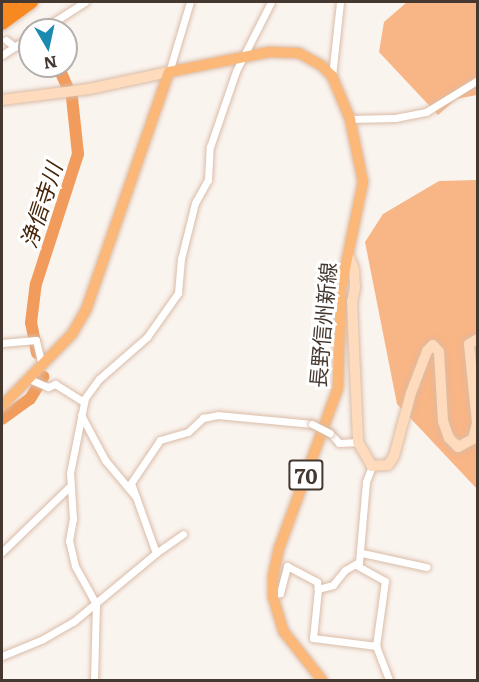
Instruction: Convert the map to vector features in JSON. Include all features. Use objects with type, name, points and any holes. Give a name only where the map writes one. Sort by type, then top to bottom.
[{"type":"highway","points":[[2,10],[14,2]]},
{"type":"highway","points":[[2,24],[32,2]]},
{"type":"main road","points":[[2,100],[89,89],[248,54],[299,53],[332,76]]},
{"type":"main road","points":[[2,406],[31,381],[42,365],[72,334],[86,310],[169,72]]},
{"type":"main road","name":"長野信州新線","points":[[322,681],[291,644],[278,616],[273,595],[279,548],[338,388],[341,288],[363,182],[350,119],[332,76]]},
{"type":"main road","points":[[348,255],[355,288],[352,302],[358,442],[372,466],[388,465],[394,456],[411,393],[426,351],[433,345],[439,352],[443,421],[449,438],[458,447],[473,439],[477,423],[469,344],[477,339]]},
{"type":"street","points":[[60,18],[85,2]]},
{"type":"street","points":[[169,72],[190,2]]},
{"type":"street","points":[[94,681],[96,604],[71,552],[74,504],[69,487],[84,402],[99,379],[147,337],[178,294],[181,259],[195,203],[208,180],[210,147],[236,71],[248,54],[271,2]]},
{"type":"street","points":[[332,76],[340,2]]},
{"type":"street","points":[[6,40],[15,47]]},
{"type":"street","points":[[2,55],[18,45]]},
{"type":"street","points":[[350,119],[395,118],[426,112],[477,80]]},
{"type":"street","points":[[2,343],[33,340],[42,365]]},
{"type":"street","points":[[31,381],[45,387],[55,384],[84,402]]},
{"type":"street","points":[[156,552],[132,483],[160,440],[188,432],[203,418],[218,415],[312,424],[330,433],[339,443],[358,442]]},
{"type":"street","points":[[81,416],[105,460],[135,496]]},
{"type":"street","points":[[318,590],[333,585],[345,570],[356,565],[362,553],[366,482],[372,466]]},
{"type":"street","points":[[2,552],[69,487]]},
{"type":"street","points":[[2,656],[44,639],[96,604],[156,552],[183,534]]},
{"type":"street","points":[[362,553],[426,567]]},
{"type":"street","points":[[356,565],[385,581],[376,646],[389,681]]},
{"type":"street","points":[[273,595],[280,593],[287,566],[317,582],[313,638],[376,646]]},
{"type":"shaded area","points":[[407,2],[477,2],[477,95],[456,99],[438,115],[379,52],[384,22]]},
{"type":"shaded area","points":[[477,180],[477,489],[397,404],[365,242],[383,214],[439,181]]},
{"type":"waterway","name":"浄信寺川","points":[[63,78],[67,86]]},
{"type":"waterway","name":"浄信寺川","points":[[37,353],[31,323],[36,284],[78,154],[72,98]]},
{"type":"waterway","name":"浄信寺川","points":[[2,419],[30,399],[43,377]]}]
